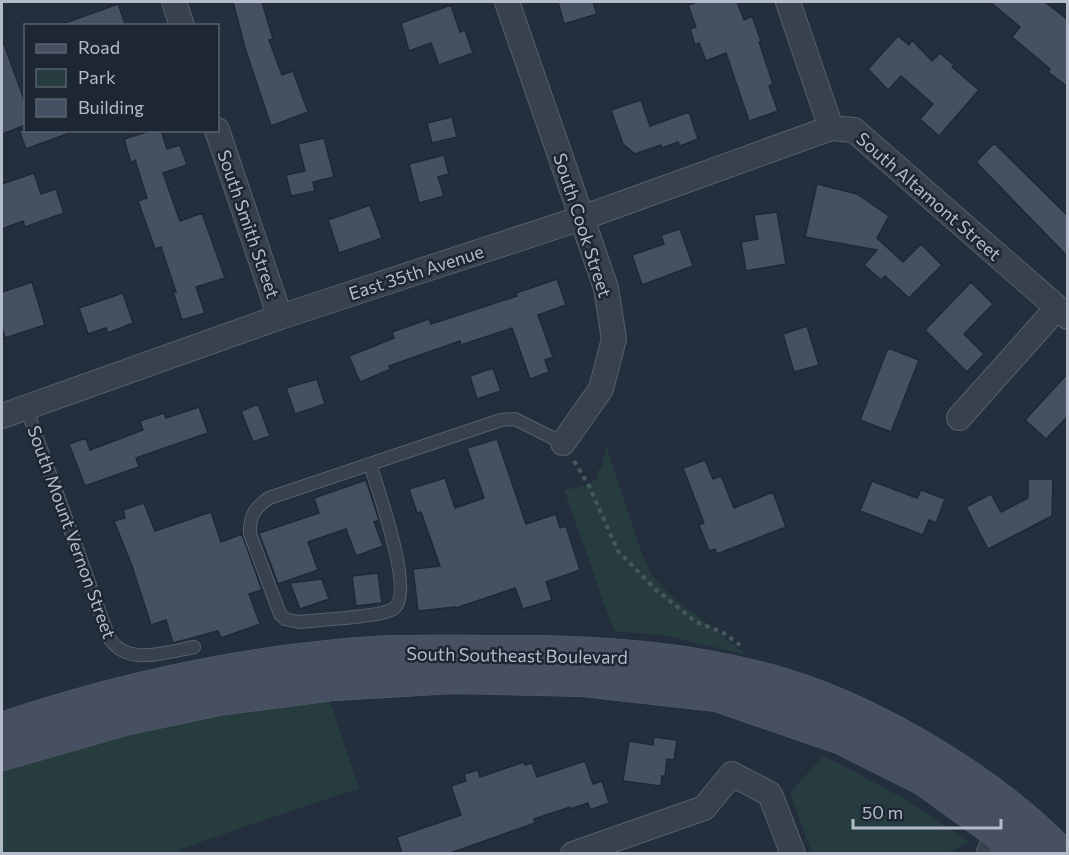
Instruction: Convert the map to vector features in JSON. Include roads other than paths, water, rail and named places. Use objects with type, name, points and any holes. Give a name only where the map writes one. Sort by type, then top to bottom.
[{"type":"main road","name":"South Southeast Boulevard","points":[[2,729],[153,686],[237,670],[338,656],[531,651],[645,657],[714,668],[764,680],[869,718],[964,774],[1041,833],[1061,854]]},
{"type":"main road","name":"South Southeast Boulevard","points":[[2,754],[128,718],[218,699],[334,684],[453,677],[584,680],[717,695],[842,738],[924,779],[987,841],[1019,854]]},
{"type":"street","points":[[174,2],[181,24]]},
{"type":"street","name":"South Cook Street","points":[[507,2],[606,288],[614,339],[601,390],[563,442]]},
{"type":"street","name":"South Altamont Street","points":[[788,2],[831,128],[854,130],[1062,313]]},
{"type":"street","name":"East 35th Avenue","points":[[2,416],[280,317],[582,218],[831,128]]},
{"type":"street","name":"South Smith Street","points":[[218,132],[280,317]]},
{"type":"street","points":[[959,418],[1062,313]]},
{"type":"street","points":[[573,854],[704,808],[732,774],[770,794],[793,854]]},
{"type":"lane","name":"South Mount Vernon Street","points":[[26,407],[109,638],[115,648],[127,654],[142,656],[194,646]]},
{"type":"lane","points":[[369,464],[394,542],[400,602],[396,608],[381,614],[298,622],[285,619],[280,614],[250,534],[249,524],[253,513],[269,498],[369,464],[501,420],[515,419],[563,442]]}]
